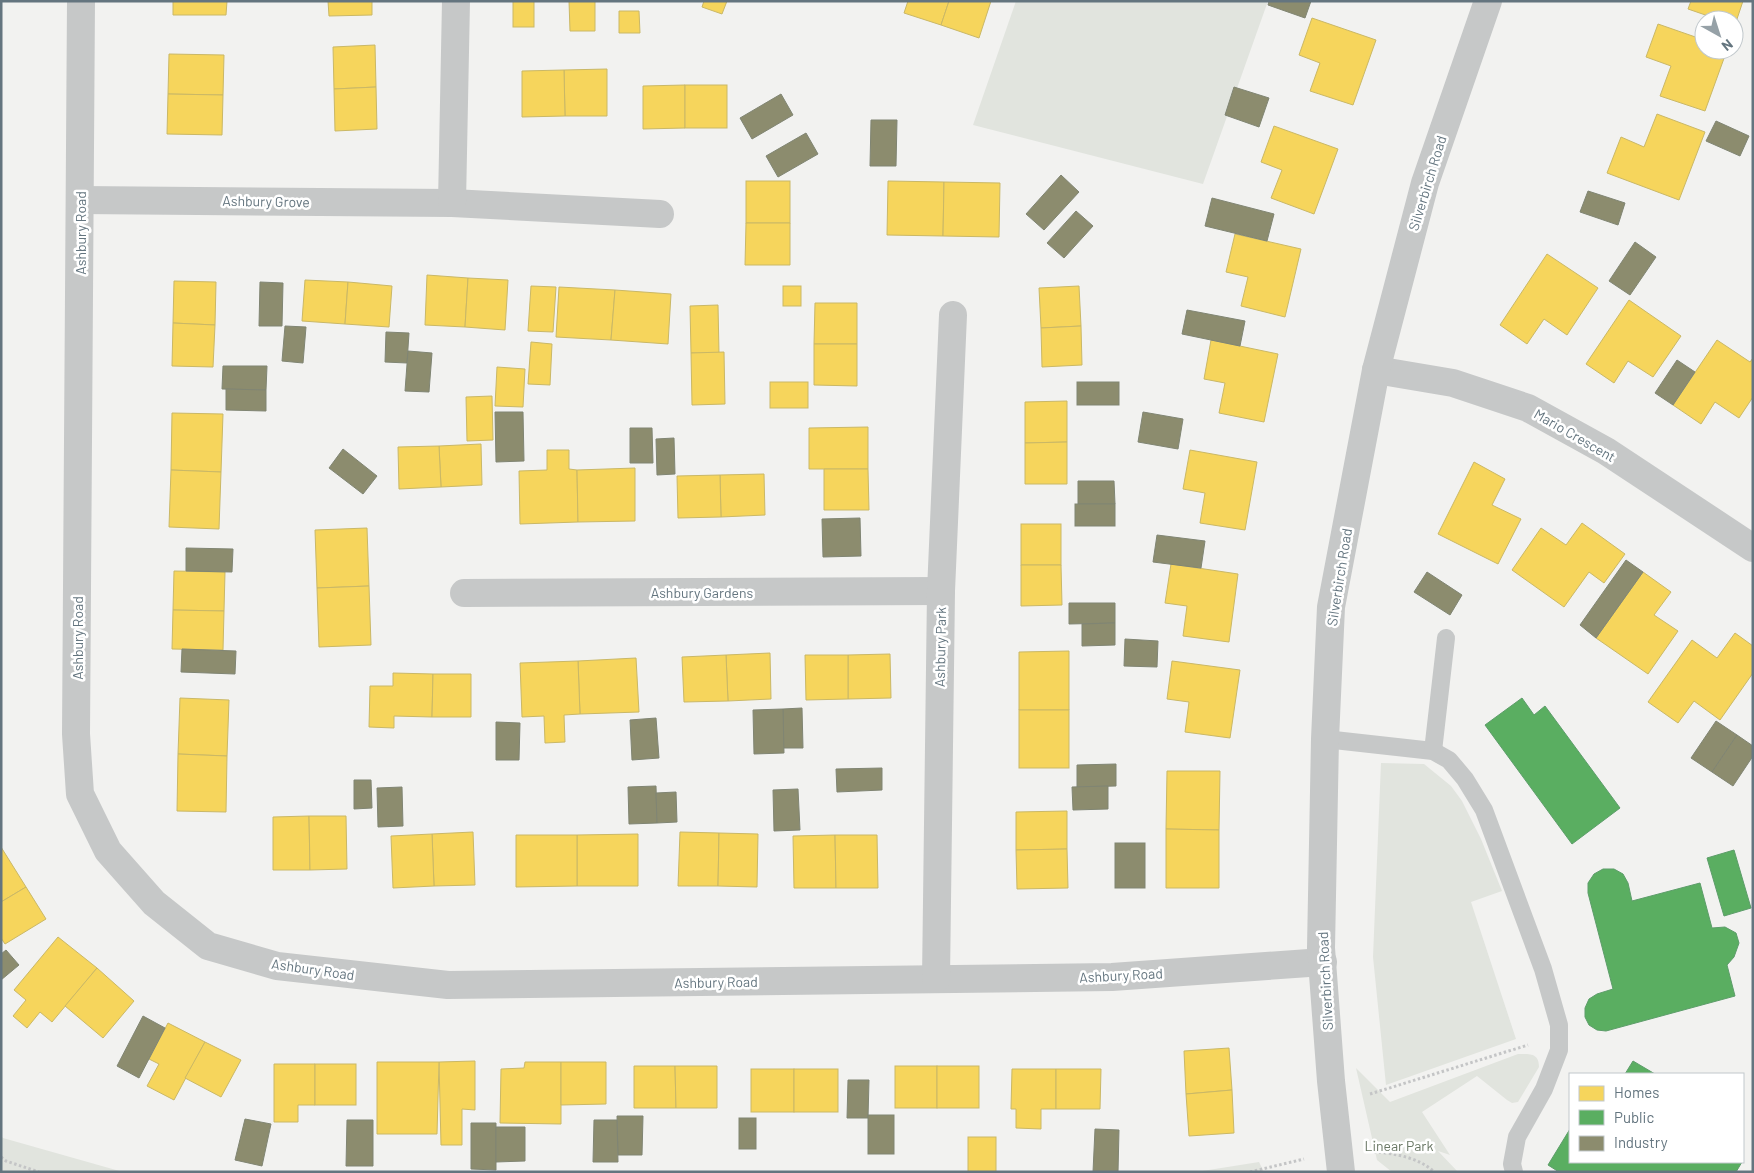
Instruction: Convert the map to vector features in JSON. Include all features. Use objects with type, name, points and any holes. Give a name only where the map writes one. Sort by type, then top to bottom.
[{"type":"street","name":"Ashbury Road","points":[[81,1],[76,734],[80,794],[108,851],[154,903],[208,946],[277,966],[448,985],[1112,977],[1323,962]]},
{"type":"street","points":[[452,203],[456,1]]},
{"type":"street","name":"Silverbirch Road","points":[[1341,1161],[1331,1081],[1323,962],[1325,739],[1332,607],[1376,370],[1425,183],[1488,1]]},
{"type":"street","name":"Ashbury Grove","points":[[80,200],[452,203],[660,214]]},
{"type":"street","name":"Ashbury Park","points":[[936,979],[941,591],[953,315]]},
{"type":"street","name":"Mario Crescent","points":[[1376,370],[1453,383],[1528,408],[1606,451],[1753,548]]},
{"type":"street","name":"Ashbury Gardens","points":[[464,593],[941,591]]},
{"type":"lane","points":[[1433,751],[1446,638]]},
{"type":"lane","points":[[1325,739],[1433,751],[1449,760],[1465,779],[1484,810],[1544,969],[1559,1025],[1560,1050],[1554,1068],[1517,1137],[1512,1164],[1514,1172]]},
{"type":"path","points":[[1370,1094],[1559,1036]]},
{"type":"path","points":[[1250,1172],[1341,1161],[1385,1152],[1425,1163],[1434,1172]]},
{"type":"path","points":[[1,1157],[6,1161],[39,1172]]},
{"type":"green space","points":[[1016,1],[1268,1],[1203,184],[973,125]]},
{"type":"green space","points":[[1381,763],[1424,764],[1451,786],[1462,801],[1481,839],[1502,891],[1471,902],[1516,1039],[1386,1085],[1373,957]]},
{"type":"green space","name":"Linear Park","points":[[1518,1054],[1533,1055],[1539,1062],[1539,1067],[1518,1102],[1512,1103],[1507,1100],[1477,1076],[1422,1112],[1450,1155],[1438,1151],[1458,1172],[1392,1172],[1377,1160],[1356,1068],[1390,1102]]},
{"type":"green space","points":[[1,1136],[3,1138],[123,1172],[1,1172]]},
{"type":"green space","points":[[1259,1162],[1264,1172],[1196,1172]]},
{"type":"building: Homes","points":[[173,1],[227,1],[226,15],[173,15]]},
{"type":"building: Homes","points":[[328,1],[372,1],[372,15],[329,16]]},
{"type":"building: Homes","points":[[513,1],[534,1],[534,27],[513,27]]},
{"type":"building: Homes","points":[[569,1],[595,1],[595,31],[570,31]]},
{"type":"building: Homes","points":[[704,1],[727,1],[722,14],[702,7]]},
{"type":"building: Homes","points":[[908,1],[949,1],[941,25],[904,13]]},
{"type":"building: Homes","points":[[949,1],[991,1],[979,38],[941,25]]},
{"type":"building: Homes","points":[[1691,1],[1743,1],[1740,10],[1694,11],[1688,9]]},
{"type":"building: Homes","points":[[619,11],[639,11],[640,33],[619,33]]},
{"type":"building: Homes","points":[[1312,18],[1376,40],[1353,105],[1310,91],[1320,63],[1299,55]]},
{"type":"building: Homes","points":[[1658,24],[1694,37],[1694,60],[1723,60],[1705,111],[1660,96],[1671,66],[1646,57]]},
{"type":"building: Homes","points":[[375,45],[376,87],[334,89],[333,47]]},
{"type":"building: Homes","points":[[169,54],[224,55],[223,95],[168,94]]},
{"type":"building: Homes","points":[[607,69],[607,116],[565,116],[564,70]]},
{"type":"building: Homes","points":[[564,70],[565,116],[522,117],[522,71]]},
{"type":"building: Homes","points":[[685,85],[685,128],[643,129],[643,86]]},
{"type":"building: Homes","points":[[685,85],[727,85],[727,128],[685,128]]},
{"type":"building: Homes","points":[[376,87],[377,129],[335,131],[334,89]]},
{"type":"building: Homes","points":[[168,94],[223,95],[222,135],[167,134]]},
{"type":"building: Homes","points":[[1657,114],[1705,132],[1679,200],[1607,173],[1621,137],[1644,147]]},
{"type":"building: Homes","points":[[1274,126],[1338,149],[1314,214],[1271,198],[1282,170],[1261,162]]},
{"type":"building: Homes","points":[[746,181],[790,181],[790,223],[746,223]]},
{"type":"building: Homes","points":[[888,181],[944,182],[943,236],[887,235]]},
{"type":"building: Homes","points":[[944,182],[1000,183],[999,237],[943,236]]},
{"type":"building: Homes","points":[[746,223],[790,223],[790,265],[745,265]]},
{"type":"building: Homes","points":[[1235,234],[1301,249],[1285,317],[1241,306],[1248,277],[1226,272]]},
{"type":"building: Homes","points":[[1547,254],[1598,288],[1567,335],[1544,319],[1527,344],[1500,325]]},
{"type":"building: Homes","points":[[427,275],[468,278],[465,327],[425,325]]},
{"type":"building: Homes","points":[[468,278],[508,280],[505,330],[465,327]]},
{"type":"building: Homes","points":[[305,280],[348,282],[345,324],[302,321]]},
{"type":"building: Homes","points":[[174,281],[216,282],[215,325],[173,323]]},
{"type":"building: Homes","points":[[348,282],[392,286],[389,327],[345,324]]},
{"type":"building: Homes","points":[[531,286],[556,287],[553,332],[528,331]]},
{"type":"building: Homes","points":[[783,286],[801,286],[801,306],[783,306]]},
{"type":"building: Homes","points":[[1079,286],[1081,326],[1041,328],[1039,288]]},
{"type":"building: Homes","points":[[559,287],[615,290],[611,340],[556,337]]},
{"type":"building: Homes","points":[[615,290],[671,294],[668,344],[611,340]]},
{"type":"building: Homes","points":[[1629,300],[1681,336],[1653,377],[1628,361],[1614,383],[1586,364]]},
{"type":"building: Homes","points":[[815,303],[857,303],[857,344],[814,344]]},
{"type":"building: Homes","points":[[718,305],[719,353],[691,353],[690,306]]},
{"type":"building: Homes","points":[[173,323],[215,325],[213,367],[172,366]]},
{"type":"building: Homes","points":[[1081,326],[1082,365],[1042,367],[1041,328]]},
{"type":"building: Homes","points":[[1211,340],[1278,354],[1264,422],[1219,413],[1225,383],[1204,379]]},
{"type":"building: Homes","points":[[1717,340],[1750,362],[1753,358],[1753,397],[1739,418],[1715,402],[1701,424],[1673,405]]},
{"type":"building: Homes","points":[[531,342],[552,344],[550,385],[528,384]]},
{"type":"building: Homes","points":[[814,344],[857,344],[857,386],[814,385]]},
{"type":"building: Homes","points":[[724,352],[725,404],[692,405],[691,353]]},
{"type":"building: Homes","points":[[497,367],[525,369],[523,407],[495,406]]},
{"type":"building: Homes","points":[[770,382],[808,382],[808,408],[770,408]]},
{"type":"building: Homes","points":[[492,396],[493,440],[467,441],[466,397]]},
{"type":"building: Homes","points":[[1067,401],[1067,442],[1025,443],[1025,402]]},
{"type":"building: Homes","points":[[172,413],[223,414],[221,472],[171,470]]},
{"type":"building: Homes","points":[[868,427],[868,469],[809,469],[809,428]]},
{"type":"building: Homes","points":[[1067,442],[1067,484],[1025,484],[1025,443]]},
{"type":"building: Homes","points":[[481,444],[482,485],[441,487],[439,446]]},
{"type":"building: Homes","points":[[439,446],[441,487],[399,489],[398,447]]},
{"type":"building: Homes","points":[[547,450],[569,450],[569,469],[577,470],[578,522],[520,524],[519,471],[547,470]]},
{"type":"building: Homes","points":[[1190,450],[1257,462],[1245,530],[1200,523],[1205,493],[1183,489]]},
{"type":"building: Homes","points":[[1474,462],[1505,479],[1492,505],[1521,519],[1498,564],[1438,534]]},
{"type":"building: Homes","points":[[635,468],[635,521],[578,522],[577,470]]},
{"type":"building: Homes","points":[[824,469],[868,469],[869,510],[824,510]]},
{"type":"building: Homes","points":[[171,470],[221,472],[219,529],[169,527]]},
{"type":"building: Homes","points":[[764,474],[765,515],[721,517],[720,475]]},
{"type":"building: Homes","points":[[720,475],[721,517],[678,518],[677,476]]},
{"type":"building: Homes","points":[[1582,523],[1625,554],[1604,583],[1589,572],[1564,607],[1512,570],[1541,528],[1566,545]]},
{"type":"building: Homes","points":[[1021,524],[1061,524],[1061,565],[1021,565]]},
{"type":"building: Homes","points":[[367,528],[369,586],[317,588],[315,530]]},
{"type":"building: Homes","points":[[1171,564],[1238,574],[1229,642],[1183,636],[1187,606],[1165,603]]},
{"type":"building: Homes","points":[[1021,565],[1061,565],[1062,605],[1021,606]]},
{"type":"building: Homes","points":[[174,571],[225,572],[224,611],[173,610]]},
{"type":"building: Homes","points":[[1643,572],[1671,592],[1654,615],[1678,631],[1648,674],[1596,638]]},
{"type":"building: Homes","points":[[369,586],[371,645],[319,647],[317,588]]},
{"type":"building: Homes","points":[[173,610],[224,611],[223,650],[172,649]]},
{"type":"building: Homes","points":[[1735,633],[1753,646],[1753,673],[1720,720],[1694,701],[1678,723],[1648,702],[1692,640],[1717,658]]},
{"type":"building: Homes","points":[[1069,651],[1069,710],[1019,710],[1019,652]]},
{"type":"building: Homes","points":[[770,653],[771,699],[728,701],[726,655]]},
{"type":"building: Homes","points":[[890,654],[891,698],[848,699],[848,655]]},
{"type":"building: Homes","points":[[726,655],[728,701],[684,702],[682,657]]},
{"type":"building: Homes","points":[[805,655],[848,655],[848,699],[806,700]]},
{"type":"building: Homes","points":[[636,658],[639,712],[580,714],[578,661]]},
{"type":"building: Homes","points":[[578,661],[580,714],[564,715],[565,742],[545,743],[544,716],[522,717],[520,663]]},
{"type":"building: Homes","points":[[1172,661],[1240,670],[1230,738],[1185,732],[1189,702],[1167,699]]},
{"type":"building: Homes","points":[[393,673],[433,674],[432,717],[394,716],[394,728],[369,727],[370,686],[393,686]]},
{"type":"building: Homes","points":[[433,674],[471,674],[471,717],[432,717]]},
{"type":"building: Homes","points":[[180,698],[229,700],[227,756],[178,754]]},
{"type":"building: Homes","points":[[1019,710],[1069,710],[1069,768],[1019,768]]},
{"type":"building: Homes","points":[[178,754],[227,756],[226,812],[177,811]]},
{"type":"building: Homes","points":[[1167,771],[1220,771],[1219,830],[1166,829]]},
{"type":"building: Homes","points":[[1067,811],[1067,849],[1016,850],[1016,812]]},
{"type":"building: Homes","points":[[309,816],[310,870],[273,870],[273,817]]},
{"type":"building: Homes","points":[[309,816],[346,816],[347,869],[310,870]]},
{"type":"building: Homes","points":[[1166,829],[1219,830],[1219,888],[1166,888]]},
{"type":"building: Homes","points":[[473,832],[475,885],[434,886],[432,834]]},
{"type":"building: Homes","points":[[680,832],[719,833],[718,886],[678,886]]},
{"type":"building: Homes","points":[[719,833],[758,834],[757,887],[718,886]]},
{"type":"building: Homes","points":[[432,834],[434,886],[393,888],[391,836]]},
{"type":"building: Homes","points":[[638,834],[638,886],[577,886],[577,835]]},
{"type":"building: Homes","points":[[516,835],[577,835],[577,886],[516,887]]},
{"type":"building: Homes","points":[[835,835],[836,888],[794,888],[793,836]]},
{"type":"building: Homes","points":[[835,835],[877,835],[878,888],[836,888]]},
{"type":"building: Homes","points":[[1,847],[26,887],[1,902]]},
{"type":"building: Homes","points":[[1067,849],[1068,888],[1017,889],[1016,850]]},
{"type":"building: Homes","points":[[26,887],[46,919],[5,944],[1,938],[1,902]]},
{"type":"building: Homes","points":[[58,937],[97,968],[52,1022],[40,1012],[27,1028],[13,1016],[26,1000],[14,990]]},
{"type":"building: Homes","points":[[97,968],[134,1001],[103,1038],[65,1006]]},
{"type":"building: Homes","points":[[168,1023],[205,1042],[174,1100],[147,1086],[159,1064],[149,1059]]},
{"type":"building: Homes","points":[[205,1042],[241,1060],[221,1097],[185,1078]]},
{"type":"building: Homes","points":[[1229,1048],[1232,1090],[1186,1094],[1184,1051]]},
{"type":"building: Homes","points":[[475,1061],[475,1110],[462,1109],[462,1145],[441,1145],[439,1062]]},
{"type":"building: Homes","points":[[377,1062],[439,1062],[437,1134],[377,1134]]},
{"type":"building: Homes","points":[[525,1062],[561,1062],[561,1124],[500,1123],[501,1069],[524,1068]]},
{"type":"building: Homes","points":[[561,1062],[606,1062],[606,1104],[561,1105]]},
{"type":"building: Homes","points":[[274,1064],[315,1064],[315,1105],[298,1105],[298,1122],[274,1122]]},
{"type":"building: Homes","points":[[315,1064],[356,1064],[356,1105],[315,1105]]},
{"type":"building: Homes","points":[[634,1066],[675,1066],[676,1108],[634,1108]]},
{"type":"building: Homes","points":[[675,1066],[717,1066],[717,1108],[676,1108]]},
{"type":"building: Homes","points":[[895,1066],[937,1066],[937,1108],[895,1108]]},
{"type":"building: Homes","points":[[937,1066],[979,1066],[979,1108],[937,1108]]},
{"type":"building: Homes","points":[[751,1069],[794,1069],[794,1112],[751,1112]]},
{"type":"building: Homes","points":[[794,1069],[838,1069],[838,1112],[794,1112]]},
{"type":"building: Homes","points":[[1012,1069],[1056,1069],[1056,1109],[1041,1109],[1041,1129],[1016,1128],[1016,1109],[1011,1109]]},
{"type":"building: Homes","points":[[1056,1069],[1101,1069],[1100,1109],[1056,1109]]},
{"type":"building: Homes","points":[[1232,1090],[1234,1133],[1189,1136],[1186,1094]]},
{"type":"building: Homes","points":[[968,1137],[996,1137],[996,1172],[968,1172]]},
{"type":"building: Public","points":[[1522,698],[1534,715],[1545,706],[1620,808],[1572,844],[1485,725]]},
{"type":"building: Public","points":[[1734,850],[1751,908],[1724,916],[1707,858]]},
{"type":"building: Public","points":[[1603,869],[1614,869],[1623,874],[1628,883],[1632,901],[1700,883],[1712,928],[1725,927],[1736,933],[1739,943],[1734,957],[1727,965],[1735,996],[1606,1031],[1597,1030],[1589,1025],[1585,1017],[1585,1008],[1589,999],[1597,994],[1613,989],[1588,893],[1588,883],[1594,874]]},
{"type":"building: Public","points":[[1633,1061],[1653,1073],[1626,1073]]},
{"type":"building: Public","points":[[1569,1131],[1569,1163],[1741,1163],[1736,1172],[1559,1172],[1548,1165]]},
{"type":"building: Industry","points":[[1269,1],[1311,1],[1305,18],[1268,5]]},
{"type":"building: Industry","points":[[1234,87],[1269,98],[1259,127],[1225,115]]},
{"type":"building: Industry","points":[[781,94],[793,115],[752,139],[740,118]]},
{"type":"building: Industry","points":[[871,120],[897,120],[896,166],[870,166]]},
{"type":"building: Industry","points":[[1716,121],[1749,136],[1740,156],[1706,141]]},
{"type":"building: Industry","points":[[806,133],[818,154],[778,177],[766,156]]},
{"type":"building: Industry","points":[[1061,175],[1079,192],[1044,230],[1026,214]]},
{"type":"building: Industry","points":[[1588,191],[1625,203],[1618,225],[1580,212]]},
{"type":"building: Industry","points":[[1212,198],[1274,214],[1267,241],[1205,226]]},
{"type":"building: Industry","points":[[1076,211],[1093,226],[1064,258],[1047,243]]},
{"type":"building: Industry","points":[[1635,242],[1656,257],[1630,295],[1609,281]]},
{"type":"building: Industry","points":[[260,282],[283,283],[282,326],[259,326]]},
{"type":"building: Industry","points":[[1187,310],[1245,321],[1240,346],[1182,334]]},
{"type":"building: Industry","points":[[285,326],[306,327],[303,363],[282,361]]},
{"type":"building: Industry","points":[[386,332],[409,333],[407,363],[385,362]]},
{"type":"building: Industry","points":[[408,351],[432,353],[429,392],[405,391]]},
{"type":"building: Industry","points":[[1677,360],[1695,372],[1673,405],[1655,393]]},
{"type":"building: Industry","points":[[223,366],[267,366],[266,390],[222,389]]},
{"type":"building: Industry","points":[[1077,382],[1119,382],[1119,405],[1077,405]]},
{"type":"building: Industry","points":[[226,389],[266,390],[266,411],[226,410]]},
{"type":"building: Industry","points":[[495,412],[523,412],[524,461],[496,462]]},
{"type":"building: Industry","points":[[1143,412],[1183,419],[1178,449],[1138,442]]},
{"type":"building: Industry","points":[[630,428],[652,428],[653,463],[630,463]]},
{"type":"building: Industry","points":[[674,438],[675,474],[657,475],[656,439]]},
{"type":"building: Industry","points":[[343,449],[377,476],[363,494],[329,468]]},
{"type":"building: Industry","points":[[1078,481],[1114,481],[1115,504],[1078,504]]},
{"type":"building: Industry","points":[[1075,504],[1115,504],[1115,526],[1075,526]]},
{"type":"building: Industry","points":[[860,518],[861,556],[823,557],[822,519]]},
{"type":"building: Industry","points":[[1157,535],[1205,541],[1201,568],[1153,562]]},
{"type":"building: Industry","points":[[186,548],[233,549],[232,572],[186,571]]},
{"type":"building: Industry","points":[[1626,560],[1643,572],[1596,638],[1580,625]]},
{"type":"building: Industry","points":[[1427,572],[1462,595],[1450,615],[1414,592]]},
{"type":"building: Industry","points":[[1069,603],[1115,603],[1115,623],[1069,624]]},
{"type":"building: Industry","points":[[1115,623],[1115,645],[1082,646],[1082,624]]},
{"type":"building: Industry","points":[[1125,639],[1158,641],[1157,667],[1124,666]]},
{"type":"building: Industry","points":[[182,649],[236,651],[235,674],[181,672]]},
{"type":"building: Industry","points":[[802,708],[803,748],[783,748],[783,709]]},
{"type":"building: Industry","points":[[783,709],[784,753],[754,754],[753,710]]},
{"type":"building: Industry","points":[[656,718],[659,758],[632,760],[630,720]]},
{"type":"building: Industry","points":[[1716,721],[1737,735],[1712,772],[1691,758]]},
{"type":"building: Industry","points":[[496,722],[520,723],[519,760],[496,760]]},
{"type":"building: Industry","points":[[1737,735],[1753,746],[1753,756],[1733,786],[1712,772]]},
{"type":"building: Industry","points":[[1116,764],[1116,786],[1077,787],[1077,765]]},
{"type":"building: Industry","points":[[882,768],[882,790],[837,792],[836,769]]},
{"type":"building: Industry","points":[[354,780],[371,780],[372,808],[354,809]]},
{"type":"building: Industry","points":[[656,786],[657,823],[629,824],[628,787]]},
{"type":"building: Industry","points":[[1108,786],[1108,809],[1073,810],[1072,787]]},
{"type":"building: Industry","points":[[402,787],[403,826],[378,827],[377,788]]},
{"type":"building: Industry","points":[[798,789],[800,830],[774,831],[773,790]]},
{"type":"building: Industry","points":[[676,792],[677,822],[657,823],[656,793]]},
{"type":"building: Industry","points":[[1115,843],[1145,843],[1145,888],[1115,888]]},
{"type":"building: Industry","points":[[6,950],[19,965],[1,980],[1,954]]},
{"type":"building: Industry","points":[[143,1016],[165,1028],[139,1078],[117,1066]]},
{"type":"building: Industry","points":[[848,1080],[869,1080],[868,1118],[847,1118]]},
{"type":"building: Industry","points":[[868,1115],[894,1115],[894,1154],[868,1154]]},
{"type":"building: Industry","points":[[617,1116],[643,1116],[642,1155],[618,1155]]},
{"type":"building: Industry","points":[[739,1118],[756,1118],[756,1149],[739,1149]]},
{"type":"building: Industry","points":[[245,1119],[271,1124],[262,1166],[235,1160]]},
{"type":"building: Industry","points":[[347,1120],[373,1120],[373,1166],[346,1166]]},
{"type":"building: Industry","points":[[594,1120],[617,1120],[618,1162],[593,1162]]},
{"type":"building: Industry","points":[[471,1123],[496,1123],[496,1170],[471,1169]]},
{"type":"building: Industry","points":[[496,1127],[525,1127],[525,1161],[496,1162]]},
{"type":"building: Industry","points":[[1095,1129],[1119,1130],[1118,1172],[1093,1172]]}]
